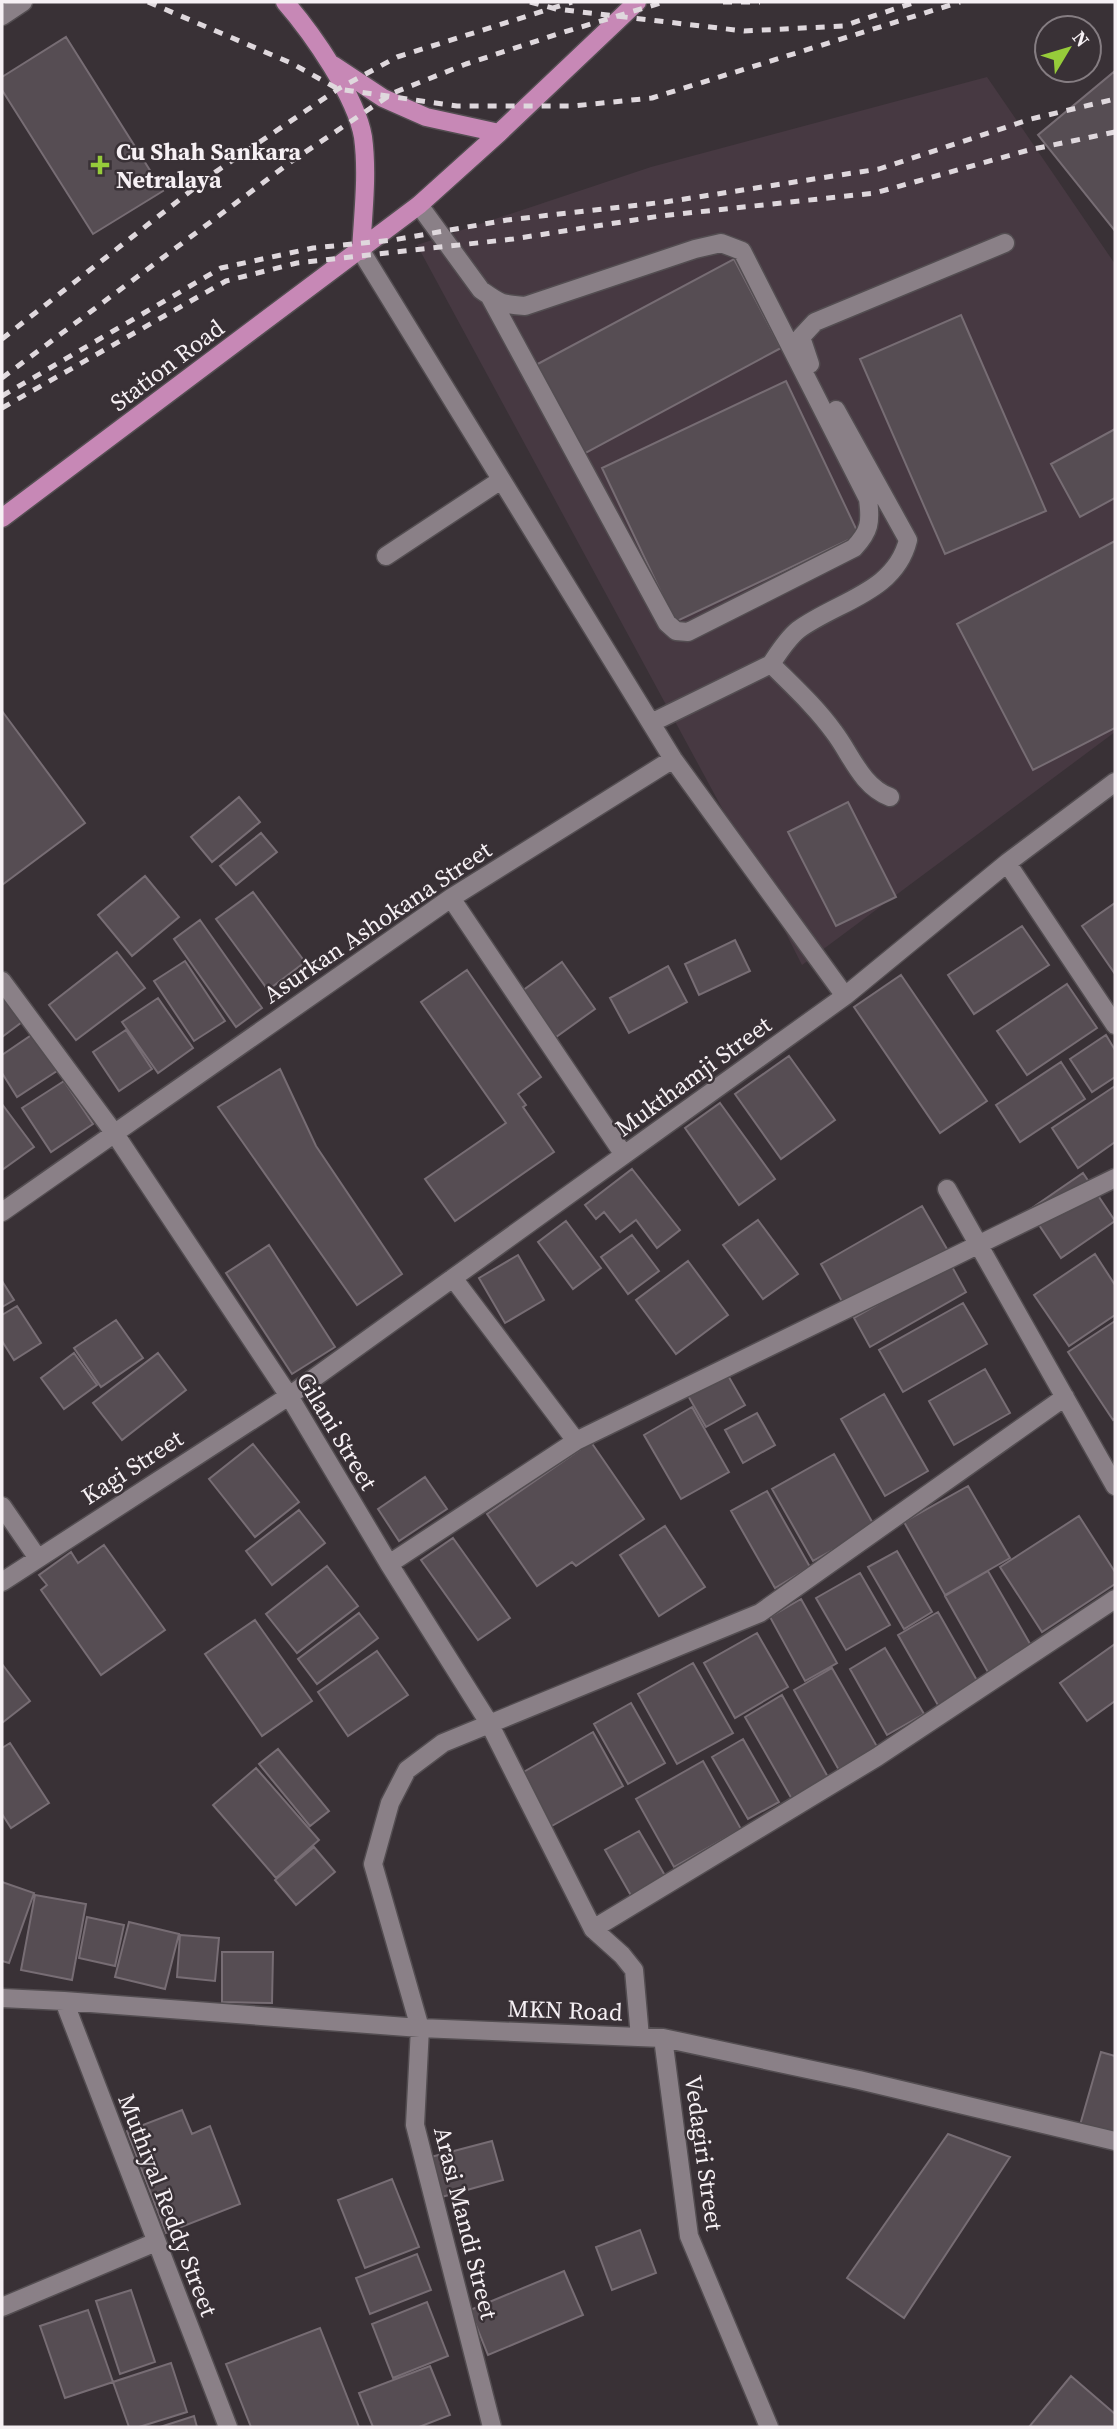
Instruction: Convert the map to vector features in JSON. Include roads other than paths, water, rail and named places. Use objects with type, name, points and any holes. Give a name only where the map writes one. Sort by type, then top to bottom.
[{"type":"main road","points":[[285,2],[327,61],[352,103],[363,136],[365,184],[361,251]]},
{"type":"main road","name":"Station Road","points":[[2,518],[419,205],[637,2]]},
{"type":"main road","points":[[327,61],[383,98],[426,117],[499,133]]},
{"type":"street","points":[[2,16],[23,2]]},
{"type":"street","points":[[419,205],[481,290],[501,304],[525,306],[720,243],[742,251],[868,499],[871,518],[866,536],[853,548],[700,626],[688,632],[677,631],[667,623],[490,297]]},
{"type":"street","points":[[651,723],[771,664],[783,645],[797,631],[886,580],[900,564],[908,540],[806,356],[801,337],[815,322],[1005,243]]},
{"type":"street","points":[[361,251],[673,759],[845,996]]},
{"type":"street","points":[[386,556],[501,480]]},
{"type":"street","points":[[771,664],[802,694],[835,733],[855,768],[881,794],[890,797]]},
{"type":"street","name":"Asurkan Ashokana Street","points":[[2,1212],[452,898],[673,759]]},
{"type":"street","name":"Mukthamji Street","points":[[289,1396],[845,996],[1007,863],[1115,782]]},
{"type":"street","points":[[1007,863],[1115,1025]]},
{"type":"street","points":[[452,898],[624,1155]]},
{"type":"street","name":"Gilani Street","points":[[2,981],[115,1134],[289,1396],[389,1564],[489,1723],[593,1929]]},
{"type":"street","points":[[389,1564],[576,1441],[1115,1178]]},
{"type":"street","points":[[947,1189],[1115,1486]]},
{"type":"street","points":[[453,1278],[576,1441]]},
{"type":"street","name":"Kagi Street","points":[[2,1582],[289,1396]]},
{"type":"street","name":"Arasi Mandi Street","points":[[492,2427],[415,2125],[420,2028],[373,1864],[390,1803],[407,1770],[443,1743],[760,1613],[1065,1397]]},
{"type":"street","points":[[2,1506],[37,1557]]},
{"type":"street","points":[[640,2037],[634,1970],[622,1955],[593,1929],[877,1757],[1115,1600]]},
{"type":"street","name":"MKN Road","points":[[2,1998],[420,2028],[663,2038],[859,2080],[1115,2141]]},
{"type":"street","name":"Muthiyal Reddy Street","points":[[64,2001],[228,2427]]},
{"type":"street","name":"Vedagiri Street","points":[[663,2038],[689,2236],[769,2427]]},
{"type":"street","points":[[2,2307],[156,2242]]},
{"type":"railway","points":[[148,2],[291,63],[338,89],[457,106],[573,106],[652,98],[960,2]]},
{"type":"railway","points":[[530,2],[556,9],[744,31],[843,26],[916,2]]},
{"type":"railway","points":[[2,339],[211,175],[338,89],[397,57],[572,2]]},
{"type":"railway","points":[[2,378],[292,161],[393,93],[466,64],[664,2]]},
{"type":"railway","points":[[723,2],[760,2]]},
{"type":"railway","points":[[2,396],[221,268],[313,248],[393,240],[507,220],[665,202],[879,169],[1031,119],[1115,99]]},
{"type":"railway","points":[[2,408],[226,281],[297,263],[513,239],[660,216],[875,193],[1029,150],[1115,132]]},
{"type":"place","name":"Cu Shah Sankara Netralaya","points":[[100,165]]}]
